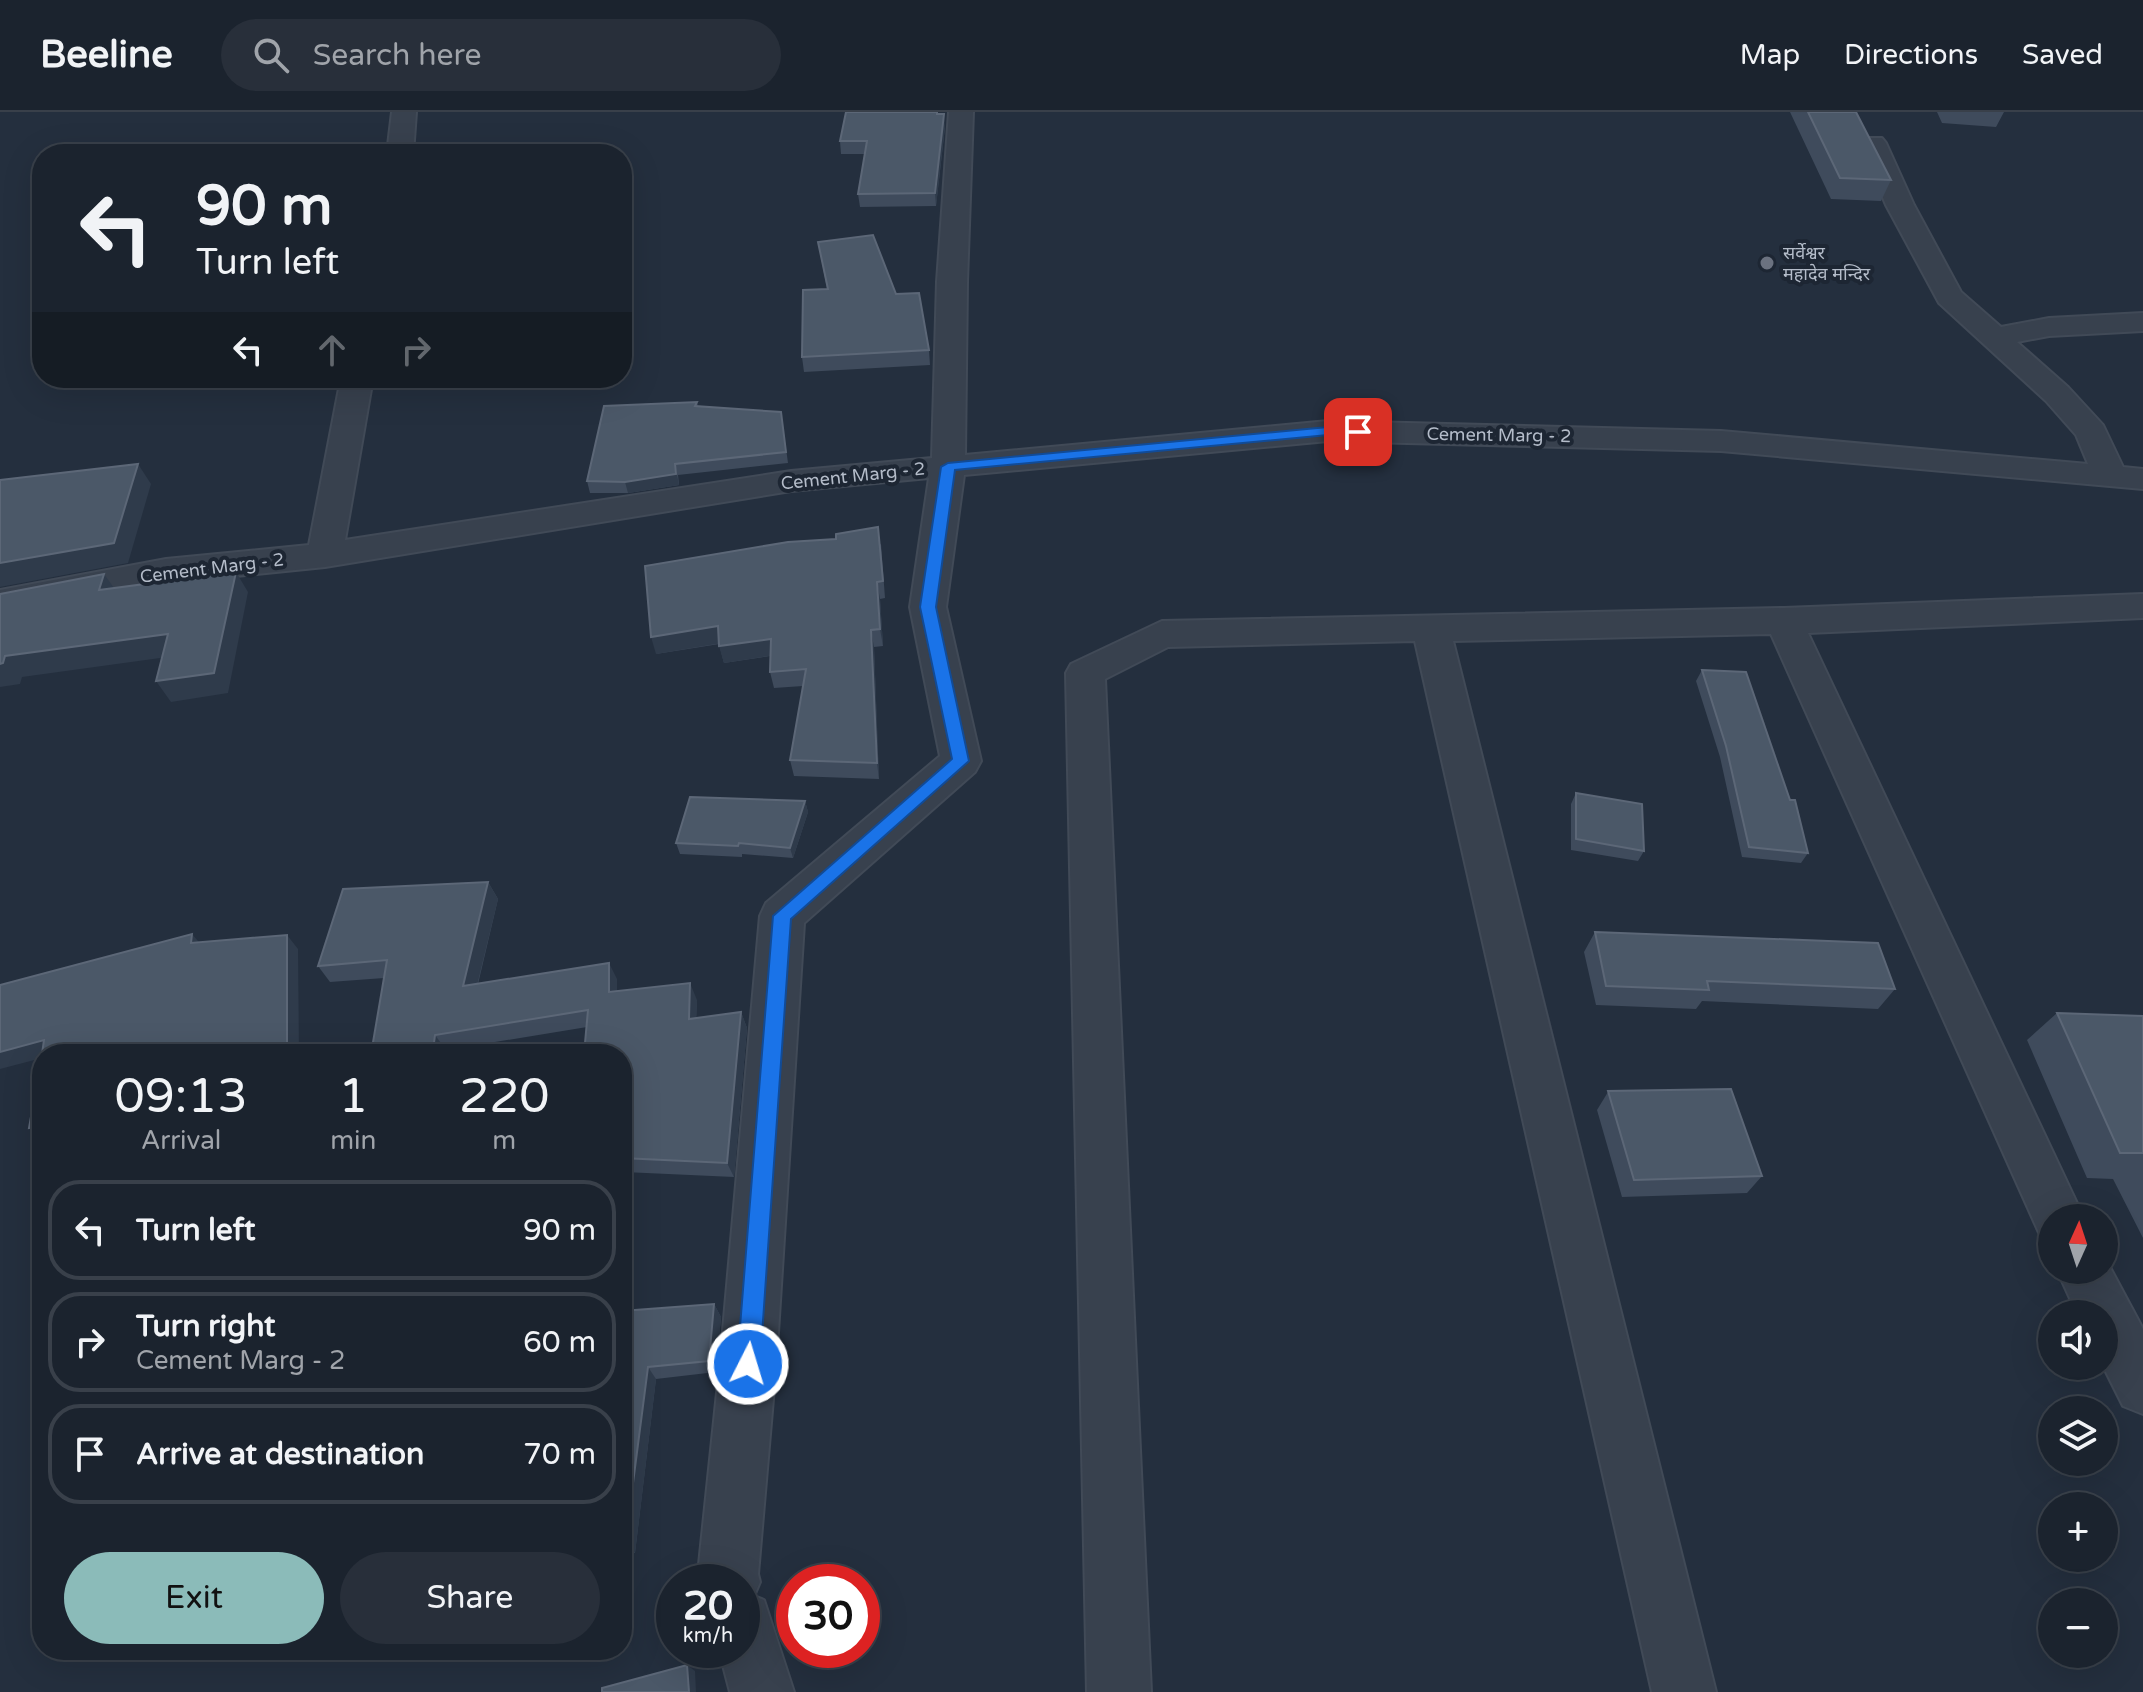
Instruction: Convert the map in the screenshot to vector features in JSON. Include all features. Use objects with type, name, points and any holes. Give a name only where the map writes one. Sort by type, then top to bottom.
[{"type":"street","points":[[401,144],[404,112]]},
{"type":"street","points":[[729,1564],[750,1348],[782,916],[961,761],[928,607],[948,467],[952,282],[961,112]]},
{"type":"street","points":[[1873,143],[1893,191],[1949,297],[2057,394],[2091,432],[2130,484]]},
{"type":"street","points":[[1992,338],[2049,327],[2143,322]]},
{"type":"street","points":[[325,555],[355,388]]},
{"type":"street","name":"Cement Marg - 2","points":[[0,602],[166,571],[325,555],[791,481],[1328,431],[1721,441],[2130,484]]},
{"type":"street","points":[[1119,1692],[1085,673],[1162,634],[1784,621],[2143,606]]},
{"type":"street","points":[[1784,621],[2052,1204]]},
{"type":"street","points":[[1431,629],[1684,1692]]},
{"type":"street","points":[[2090,1284],[2143,1386]]},
{"type":"street","points":[[755,1668],[762,1692]]},
{"type":"building","points":[[846,112],[944,114],[935,193],[858,194],[867,141],[840,141]]},
{"type":"building","points":[[1808,112],[1856,112],[1891,180],[1840,178]]},
{"type":"building","points":[[873,235],[896,294],[919,293],[929,350],[802,357],[803,290],[828,289],[818,242]]},
{"type":"building","points":[[697,402],[695,406],[781,412],[786,452],[675,464],[676,474],[625,482],[587,481],[604,406]]},
{"type":"building","points":[[138,464],[114,543],[0,563],[0,480]]},
{"type":"building","points":[[878,527],[883,581],[877,582],[880,629],[871,630],[877,763],[790,760],[806,669],[770,672],[771,639],[719,646],[718,626],[651,637],[645,566],[788,542],[836,539],[836,534]]},
{"type":"building","points":[[236,572],[214,673],[156,681],[168,634],[5,656],[0,664],[0,594],[104,574],[99,590]]},
{"type":"building","points":[[1702,670],[1746,672],[1790,800],[1795,800],[1808,853],[1749,847],[1726,746]]},
{"type":"building","points":[[1576,793],[1642,804],[1644,851],[1576,839]]},
{"type":"building","points":[[690,797],[805,801],[790,848],[739,843],[738,846],[676,843]]},
{"type":"building","points":[[488,882],[463,986],[609,963],[609,992],[690,983],[689,1019],[741,1012],[727,1163],[632,1158],[632,1044],[585,1044],[588,1010],[435,1035],[434,1044],[373,1044],[387,960],[318,966],[343,889]]},
{"type":"building","points":[[1595,932],[1878,943],[1895,989],[1707,981],[1709,990],[1606,986]]},
{"type":"building","points":[[192,934],[191,943],[287,935],[287,1044],[43,1044],[44,1040],[0,1052],[0,985]]},
{"type":"building","points":[[2057,1013],[2143,1016],[2143,1153],[2120,1153]]},
{"type":"building","points":[[1731,1089],[1762,1176],[1634,1180],[1608,1091]]},
{"type":"building","points":[[714,1304],[709,1361],[648,1367],[632,1491],[632,1310]]},
{"type":"building","points":[[676,1668],[687,1668],[689,1692],[602,1692],[602,1688]]},
{"type":"place","name":"सर्वेश्वर महादेव मन्दिर","points":[[1767,263]]},
{"type":"route","points":[[748,1364],[782,916],[961,761],[928,607],[948,467],[1328,431],[1358,432]]}]
